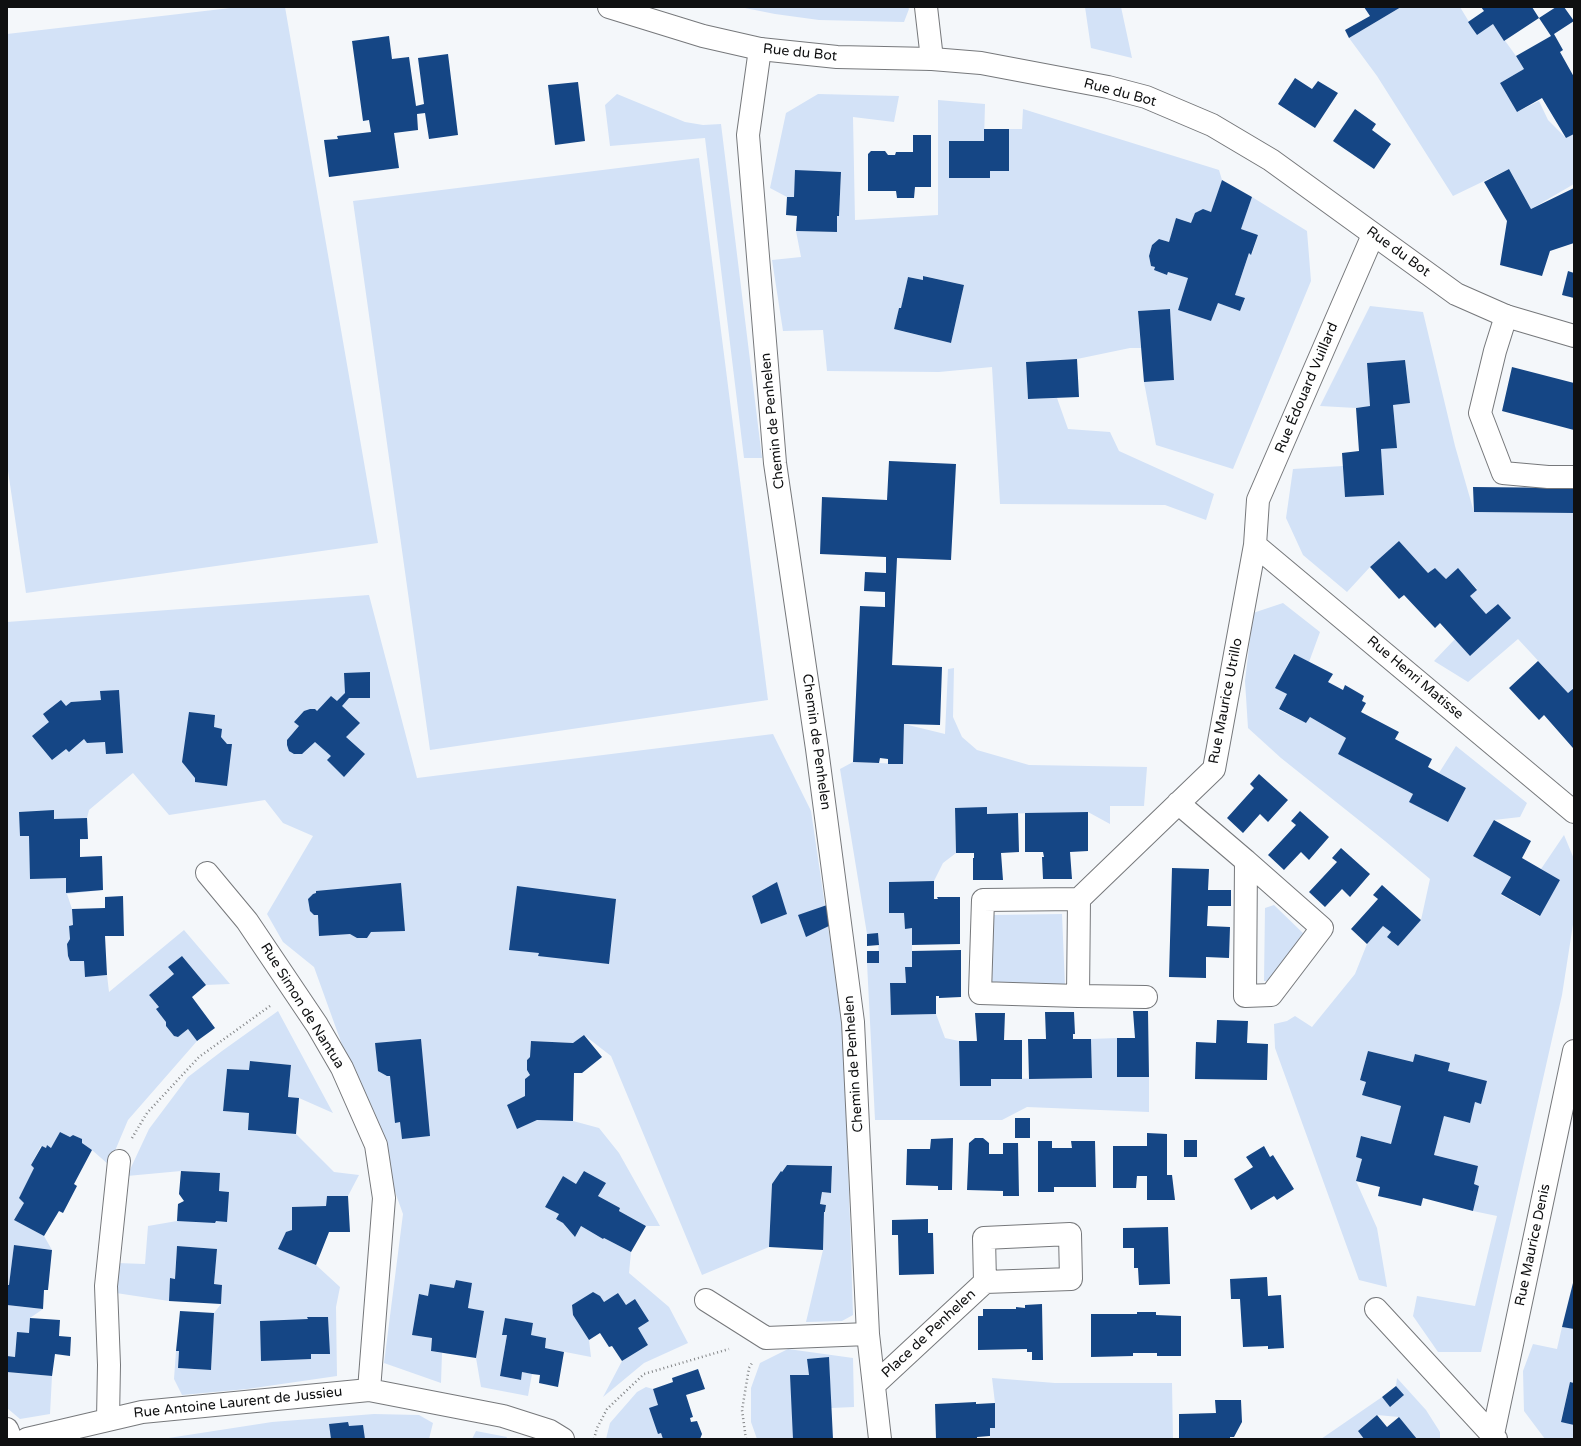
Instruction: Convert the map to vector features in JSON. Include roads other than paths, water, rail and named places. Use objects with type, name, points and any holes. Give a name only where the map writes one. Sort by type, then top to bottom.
[{"type":"street","name":"Rue du Bot","points":[[609,7],[703,36],[760,49],[837,57],[932,59],[980,63],[1108,87],[1146,97],[1212,125],[1265,156],[1456,294],[1506,316],[1574,336]]},
{"type":"street","points":[[926,7],[932,59]]},
{"type":"street","name":"Chemin de Penhelen","points":[[760,49],[748,134],[775,463],[817,749],[853,1022],[868,1334],[880,1439]]},
{"type":"street","name":"Rue Édouard Vuillard","points":[[1256,545],[1258,500],[1374,235]]},
{"type":"street","points":[[1506,316],[1480,413],[1503,473],[1548,477],[1574,477]]},
{"type":"street","name":"Rue Maurice Utrillo","points":[[1079,899],[1214,769],[1256,545]]},
{"type":"street","name":"Rue Henri Matisse","points":[[1256,545],[1574,812]]},
{"type":"street","points":[[1178,803],[1246,861],[1322,928],[1271,995],[1245,996],[1246,861]]},
{"type":"street","name":"Rue Simon de Nantua","points":[[206,873],[247,921],[317,1025],[342,1068],[376,1145],[384,1198],[369,1390]]},
{"type":"street","points":[[1078,996],[1079,899],[983,900],[980,993],[1078,996],[1146,997]]},
{"type":"street","name":"Rue Maurice Denis","points":[[1494,1438],[1574,1051]]},
{"type":"street","points":[[108,1419],[110,1365],[106,1286],[119,1161]]},
{"type":"street","name":"Place de Penhelen","points":[[874,1385],[985,1282]]},
{"type":"street","points":[[706,1300],[766,1338],[868,1334]]},
{"type":"street","points":[[1376,1309],[1494,1438]]},
{"type":"street","name":"Rue Antoine Laurent de Jussieu","points":[[27,1439],[142,1412],[369,1390],[503,1416],[550,1431],[563,1439]]},
{"type":"street","points":[[7,1429],[11,1439]]}]
